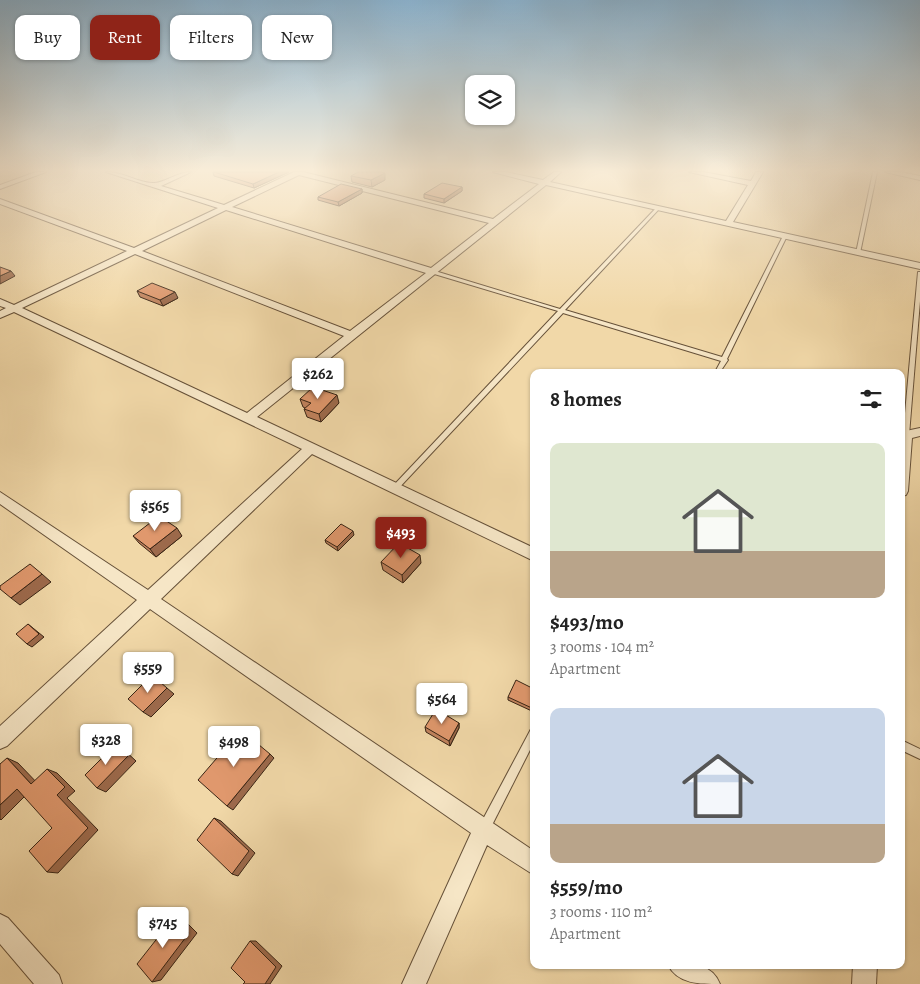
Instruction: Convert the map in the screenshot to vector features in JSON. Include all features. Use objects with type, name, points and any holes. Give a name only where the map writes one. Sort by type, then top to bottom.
[{"type":"street","points":[[47,218],[135,250],[353,336]]},
{"type":"street","points":[[0,315],[204,218]]},
{"type":"street","points":[[257,218],[433,272]]},
{"type":"street","points":[[479,218],[495,222]]},
{"type":"street","points":[[248,418],[500,218]]},
{"type":"street","points":[[701,218],[920,266]]},
{"type":"street","points":[[728,224],[732,218]]},
{"type":"street","points":[[0,302],[530,553]]},
{"type":"street","points":[[905,442],[906,434],[920,432]]},
{"type":"street","points":[[0,740],[311,448]]},
{"type":"street","points":[[0,496],[530,861]]},
{"type":"street","points":[[414,984],[484,830]]},
{"type":"street","points":[[0,926],[50,984]]},
{"type":"street","points":[[686,969],[708,984]]},
{"type":"street","points":[[864,984],[865,969]]},
{"type":"lane","points":[[395,488],[649,218]]},
{"type":"lane","points":[[858,253],[866,218]]},
{"type":"lane","points":[[720,369],[785,236]]},
{"type":"lane","points":[[433,272],[725,360]]},
{"type":"lane","points":[[906,434],[920,273]]},
{"type":"lane","points":[[484,830],[530,740]]},
{"type":"lane","points":[[905,747],[920,754]]},
{"type":"building","points":[[0,267],[11,271],[0,276]]},
{"type":"building","points":[[152,283],[175,292],[160,300],[137,291]]},
{"type":"building","points":[[313,387],[337,395],[319,414],[304,409],[311,403],[300,399]]},
{"type":"building","points":[[159,516],[177,528],[150,549],[133,536]]},
{"type":"building","points":[[341,524],[353,531],[337,547],[325,540]]},
{"type":"building","points":[[399,543],[420,555],[402,575],[381,562]]},
{"type":"building","points":[[30,564],[42,574],[11,598],[0,589],[0,586]]},
{"type":"building","points":[[28,624],[39,634],[27,644],[16,634]]},
{"type":"building","points":[[152,675],[167,688],[143,712],[128,699]]},
{"type":"building","points":[[516,680],[530,687],[530,707],[508,697]]},
{"type":"building","points":[[436,709],[459,723],[449,741],[425,727]]},
{"type":"building","points":[[241,730],[270,754],[227,806],[198,780]]},
{"type":"building","points":[[115,745],[128,756],[97,788],[85,775]]},
{"type":"building","points":[[7,758],[31,784],[47,769],[65,787],[57,795],[88,828],[47,872],[29,851],[52,828],[17,789],[0,805],[0,764]]},
{"type":"building","points":[[214,818],[249,851],[232,874],[197,840]]},
{"type":"building","points":[[174,917],[189,933],[152,982],[137,964]]},
{"type":"building","points":[[250,941],[276,967],[265,984],[243,984],[245,982],[231,968]]}]
